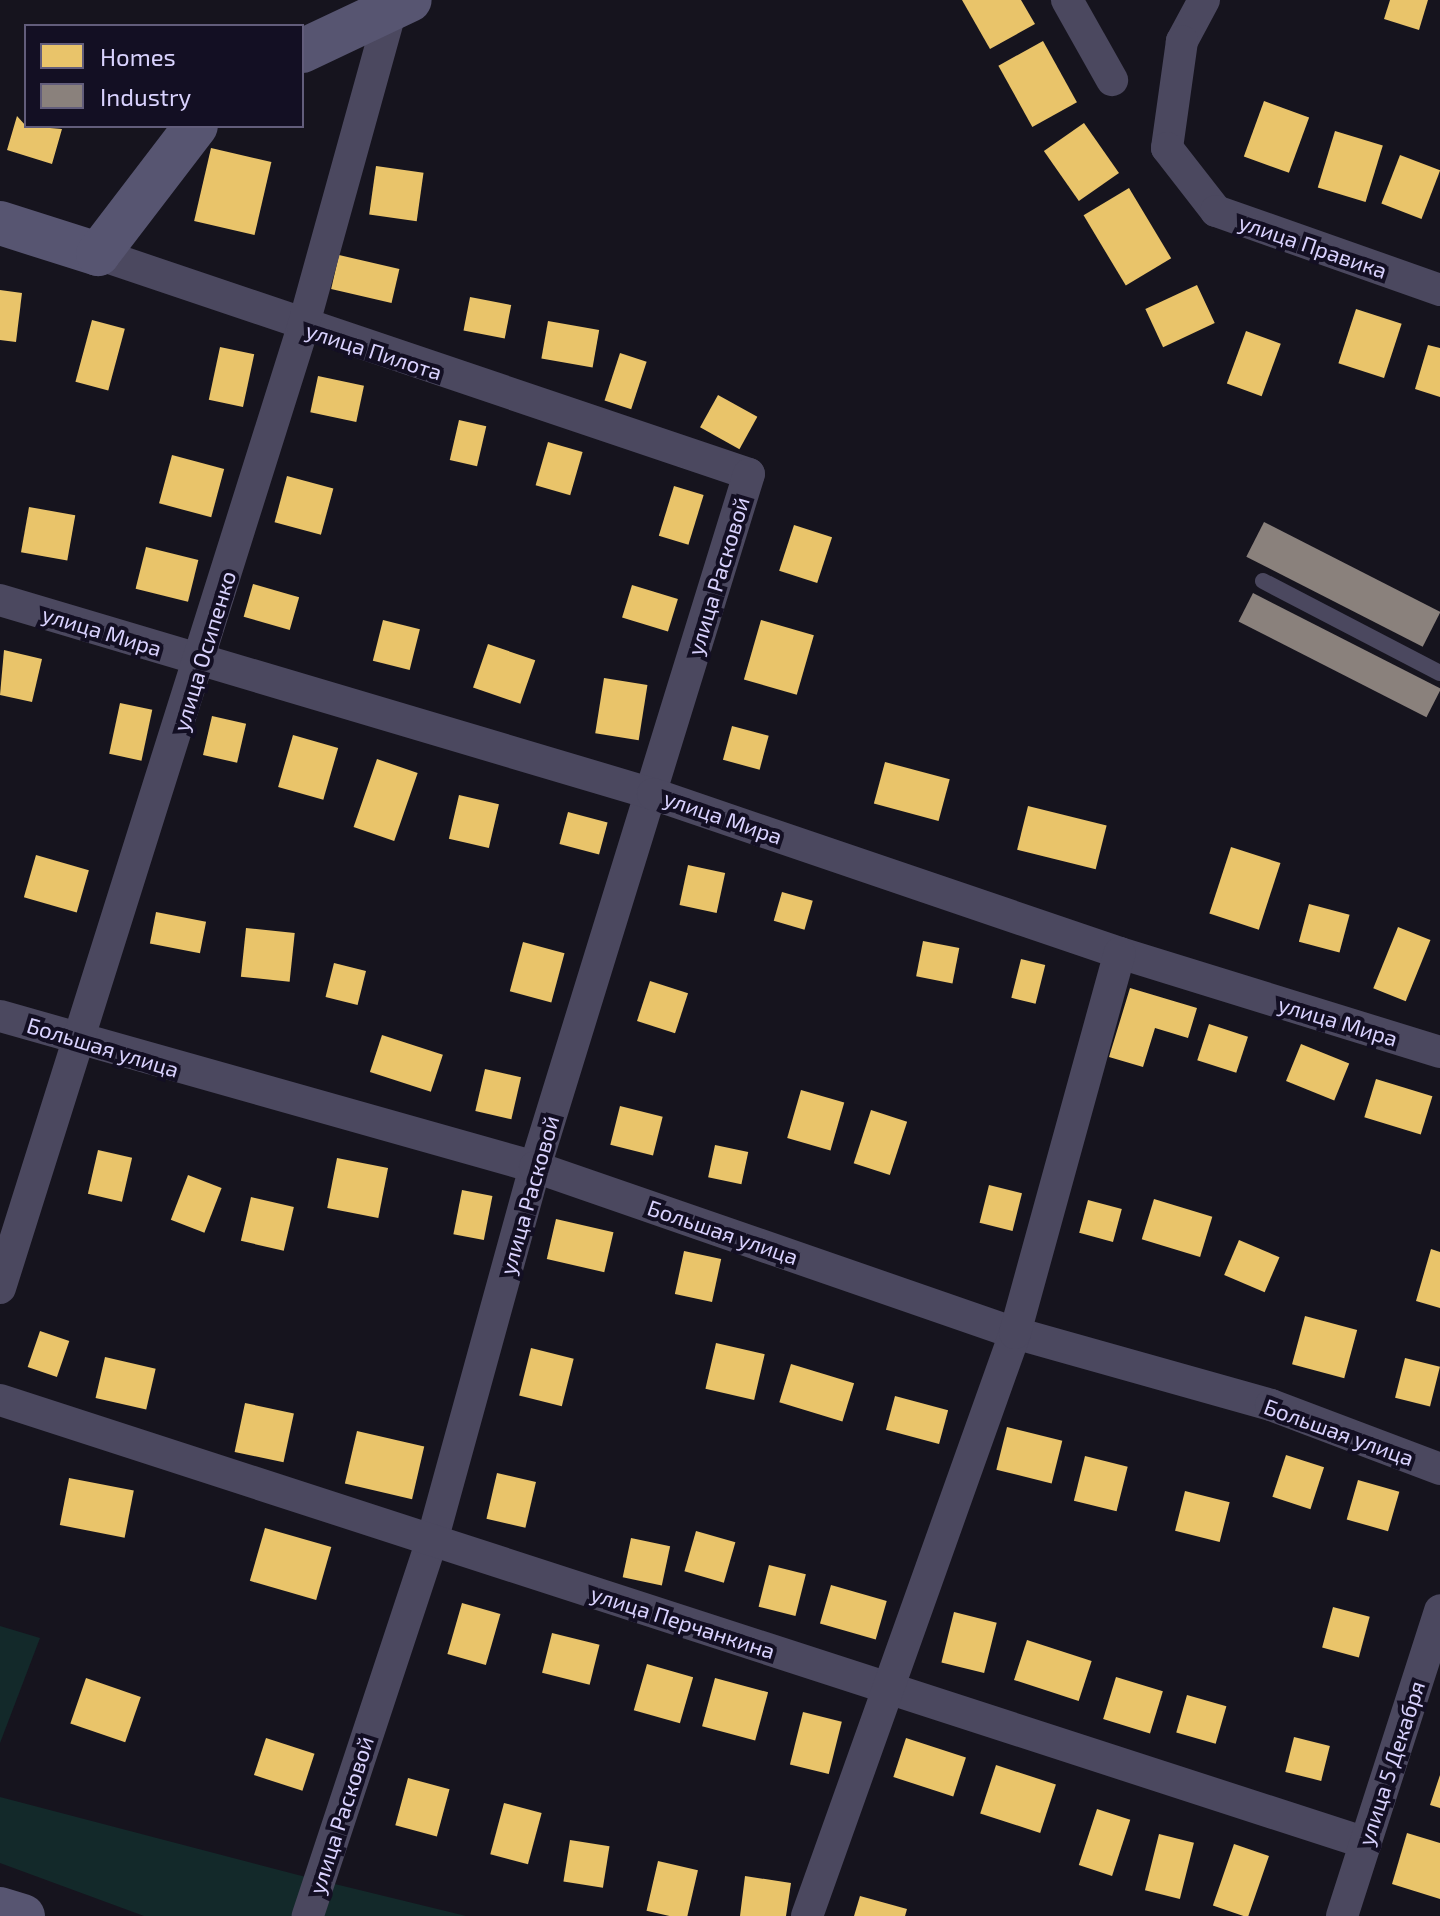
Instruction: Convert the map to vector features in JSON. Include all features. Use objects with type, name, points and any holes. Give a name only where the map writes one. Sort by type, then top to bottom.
[{"type":"street","points":[[1067,0],[1112,80]]},
{"type":"street","name":"улица Правика","points":[[1204,0],[1182,41],[1167,148],[1216,211],[1440,290]]},
{"type":"street","points":[[304,50],[388,3]]},
{"type":"street","name":"улица Осипенко","points":[[0,1288],[202,662],[303,327],[388,3]]},
{"type":"street","points":[[98,254],[194,128]]},
{"type":"street","name":"улица Пилота","points":[[0,223],[749,474]]},
{"type":"street","name":"улица Расковой","points":[[308,1916],[432,1540],[535,1167],[653,794],[749,474]]},
{"type":"street","name":"улица Мира","points":[[0,600],[653,794],[1120,953],[1440,1052]]},
{"type":"street","points":[[807,1916],[884,1687],[1015,1333],[1120,953]]},
{"type":"street","name":"Большая улица","points":[[0,1016],[81,1043],[535,1167],[1015,1333],[1271,1405],[1440,1469]]},
{"type":"street","name":"улица Перчанкина","points":[[0,1400],[1366,1843]]},
{"type":"street","name":"улица 5 Декабря","points":[[1342,1916],[1440,1610]]},
{"type":"street","points":[[0,1909],[23,1916]]},
{"type":"lane","points":[[1263,581],[1440,673]]},
{"type":"green space","points":[[0,1626],[40,1638],[0,1743]]},
{"type":"green space","points":[[0,1797],[466,1916],[144,1916],[0,1863]]},
{"type":"building: Homes","points":[[962,0],[1021,0],[1035,24],[990,49]]},
{"type":"building: Homes","points":[[1390,0],[1428,0],[1419,30],[1384,19]]},
{"type":"building: Homes","points":[[1043,41],[1077,102],[1032,127],[998,66]]},
{"type":"building: Homes","points":[[1264,101],[1309,117],[1289,173],[1244,156]]},
{"type":"building: Homes","points":[[17,116],[24,128],[62,129],[52,164],[7,150]]},
{"type":"building: Homes","points":[[1084,123],[1119,173],[1079,201],[1044,151]]},
{"type":"building: Homes","points":[[1335,131],[1383,146],[1366,202],[1318,187]]},
{"type":"building: Homes","points":[[211,148],[271,162],[255,235],[194,221]]},
{"type":"building: Homes","points":[[1400,155],[1440,170],[1422,219],[1381,204]]},
{"type":"building: Homes","points":[[376,166],[424,173],[417,221],[369,215]]},
{"type":"building: Homes","points":[[1129,188],[1171,258],[1126,286],[1084,215]]},
{"type":"building: Homes","points":[[339,255],[399,269],[392,303],[331,289]]},
{"type":"building: Homes","points":[[1197,285],[1215,323],[1163,347],[1145,309]]},
{"type":"building: Homes","points":[[0,290],[22,293],[16,342],[0,340]]},
{"type":"building: Homes","points":[[470,297],[511,305],[505,338],[464,330]]},
{"type":"building: Homes","points":[[1356,309],[1402,324],[1384,378],[1338,363]]},
{"type":"building: Homes","points":[[92,320],[125,329],[108,391],[75,382]]},
{"type":"building: Homes","points":[[548,321],[599,330],[593,367],[541,358]]},
{"type":"building: Homes","points":[[1246,331],[1281,344],[1262,396],[1227,384]]},
{"type":"building: Homes","points":[[1428,345],[1440,348],[1440,397],[1415,389]]},
{"type":"building: Homes","points":[[220,347],[254,354],[243,407],[209,400]]},
{"type":"building: Homes","points":[[620,353],[647,362],[631,409],[605,401]]},
{"type":"building: Homes","points":[[318,376],[364,386],[356,422],[310,412]]},
{"type":"building: Homes","points":[[718,395],[757,417],[739,449],[700,427]]},
{"type":"building: Homes","points":[[459,420],[486,426],[477,466],[450,460]]},
{"type":"building: Homes","points":[[548,442],[583,452],[570,495],[536,485]]},
{"type":"building: Homes","points":[[172,455],[224,469],[211,517],[159,503]]},
{"type":"building: Homes","points":[[287,476],[333,488],[321,535],[275,522]]},
{"type":"building: Homes","points":[[674,486],[704,495],[688,545],[659,536]]},
{"type":"building: Homes","points":[[29,507],[75,515],[67,560],[21,552]]},
{"type":"building: Homes","points":[[794,525],[832,537],[817,583],[779,571]]},
{"type":"building: Homes","points":[[146,547],[198,560],[188,602],[136,589]]},
{"type":"building: Homes","points":[[253,584],[299,597],[290,630],[244,617]]},
{"type":"building: Homes","points":[[632,585],[678,599],[668,632],[622,618]]},
{"type":"building: Homes","points":[[383,620],[420,629],[410,670],[373,661]]},
{"type":"building: Homes","points":[[761,620],[814,635],[797,695],[744,680]]},
{"type":"building: Homes","points":[[488,644],[535,660],[520,704],[473,687]]},
{"type":"building: Homes","points":[[4,650],[42,659],[32,702],[0,695]]},
{"type":"building: Homes","points":[[604,678],[647,685],[639,740],[595,733]]},
{"type":"building: Homes","points":[[120,703],[152,710],[141,761],[109,754]]},
{"type":"building: Homes","points":[[212,716],[246,724],[237,763],[203,755]]},
{"type":"building: Homes","points":[[732,726],[769,736],[760,770],[723,760]]},
{"type":"building: Homes","points":[[293,735],[338,748],[323,800],[278,787]]},
{"type":"building: Homes","points":[[377,759],[418,773],[394,841],[354,827]]},
{"type":"building: Homes","points":[[885,762],[950,779],[939,821],[874,804]]},
{"type":"building: Homes","points":[[459,795],[499,804],[489,848],[449,839]]},
{"type":"building: Homes","points":[[1028,806],[1107,826],[1096,869],[1017,850]]},
{"type":"building: Homes","points":[[568,812],[608,823],[599,854],[559,844]]},
{"type":"building: Homes","points":[[1231,847],[1280,863],[1259,930],[1209,914]]},
{"type":"building: Homes","points":[[36,855],[89,870],[77,912],[24,897]]},
{"type":"building: Homes","points":[[688,865],[725,873],[717,913],[679,905]]},
{"type":"building: Homes","points":[[782,892],[813,901],[804,930],[774,921]]},
{"type":"building: Homes","points":[[1309,904],[1350,915],[1339,953],[1299,942]]},
{"type":"building: Homes","points":[[156,912],[206,922],[200,953],[150,943]]},
{"type":"building: Homes","points":[[1398,927],[1430,940],[1406,1001],[1373,988]]},
{"type":"building: Homes","points":[[246,928],[295,933],[290,982],[241,977]]},
{"type":"building: Homes","points":[[923,941],[959,948],[952,983],[916,976]]},
{"type":"building: Homes","points":[[523,942],[565,953],[551,1002],[510,991]]},
{"type":"building: Homes","points":[[1021,959],[1045,965],[1036,1004],[1011,998]]},
{"type":"building: Homes","points":[[334,963],[366,971],[358,1005],[326,997]]},
{"type":"building: Homes","points":[[650,981],[688,993],[675,1033],[637,1021]]},
{"type":"building: Homes","points":[[1130,988],[1197,1008],[1188,1038],[1155,1028],[1143,1067],[1109,1057]]},
{"type":"building: Homes","points":[[1209,1024],[1248,1037],[1236,1073],[1197,1060]]},
{"type":"building: Homes","points":[[382,1035],[443,1055],[431,1092],[370,1072]]},
{"type":"building: Homes","points":[[1301,1044],[1349,1063],[1334,1101],[1286,1081]]},
{"type":"building: Homes","points":[[485,1069],[521,1077],[511,1119],[475,1111]]},
{"type":"building: Homes","points":[[1376,1079],[1432,1096],[1421,1135],[1364,1117]]},
{"type":"building: Homes","points":[[801,1090],[844,1102],[830,1150],[787,1138]]},
{"type":"building: Homes","points":[[620,1106],[663,1117],[653,1155],[610,1145]]},
{"type":"building: Homes","points":[[871,1110],[907,1122],[890,1175],[854,1163]]},
{"type":"building: Homes","points":[[715,1145],[748,1152],[741,1184],[708,1177]]},
{"type":"building: Homes","points":[[98,1150],[132,1158],[122,1202],[88,1194]]},
{"type":"building: Homes","points":[[337,1158],[388,1168],[378,1218],[327,1208]]},
{"type":"building: Homes","points":[[188,1175],[222,1188],[204,1233],[171,1220]]},
{"type":"building: Homes","points":[[989,1185],[1022,1193],[1013,1231],[980,1223]]},
{"type":"building: Homes","points":[[462,1190],[492,1196],[484,1240],[453,1234]]},
{"type":"building: Homes","points":[[251,1197],[294,1207],[284,1251],[241,1241]]},
{"type":"building: Homes","points":[[1154,1199],[1212,1217],[1200,1257],[1142,1239]]},
{"type":"building: Homes","points":[[1088,1200],[1122,1209],[1113,1242],[1079,1233]]},
{"type":"building: Homes","points":[[556,1219],[613,1232],[604,1272],[547,1259]]},
{"type":"building: Homes","points":[[1239,1240],[1280,1257],[1265,1292],[1224,1275]]},
{"type":"building: Homes","points":[[1431,1249],[1440,1252],[1440,1308],[1416,1301]]},
{"type":"building: Homes","points":[[684,1251],[721,1259],[712,1302],[675,1294]]},
{"type":"building: Homes","points":[[1305,1316],[1357,1330],[1344,1378],[1292,1364]]},
{"type":"building: Homes","points":[[40,1331],[69,1341],[57,1377],[28,1367]]},
{"type":"building: Homes","points":[[716,1343],[765,1354],[754,1400],[705,1389]]},
{"type":"building: Homes","points":[[531,1348],[574,1359],[562,1406],[519,1396]]},
{"type":"building: Homes","points":[[105,1357],[156,1369],[146,1410],[96,1398]]},
{"type":"building: Homes","points":[[1405,1358],[1440,1367],[1430,1406],[1395,1398]]},
{"type":"building: Homes","points":[[791,1364],[854,1383],[842,1422],[779,1402]]},
{"type":"building: Homes","points":[[895,1396],[948,1410],[939,1444],[886,1430]]},
{"type":"building: Homes","points":[[245,1403],[294,1413],[284,1462],[235,1452]]},
{"type":"building: Homes","points":[[1007,1427],[1062,1441],[1052,1483],[996,1470]]},
{"type":"building: Homes","points":[[357,1431],[424,1447],[412,1499],[345,1484]]},
{"type":"building: Homes","points":[[1286,1455],[1324,1467],[1310,1509],[1272,1497]]},
{"type":"building: Homes","points":[[1085,1456],[1128,1467],[1117,1511],[1074,1501]]},
{"type":"building: Homes","points":[[497,1473],[536,1482],[525,1528],[486,1519]]},
{"type":"building: Homes","points":[[69,1478],[134,1491],[125,1538],[60,1525]]},
{"type":"building: Homes","points":[[1358,1480],[1399,1492],[1388,1531],[1347,1519]]},
{"type":"building: Homes","points":[[1185,1491],[1230,1502],[1220,1542],[1175,1531]]},
{"type":"building: Homes","points":[[265,1528],[331,1547],[316,1600],[250,1581]]},
{"type":"building: Homes","points":[[696,1531],[735,1542],[724,1583],[684,1571]]},
{"type":"building: Homes","points":[[631,1538],[670,1546],[662,1585],[623,1577]]},
{"type":"building: Homes","points":[[769,1565],[806,1574],[795,1616],[759,1607]]},
{"type":"building: Homes","points":[[831,1585],[887,1601],[876,1639],[820,1623]]},
{"type":"building: Homes","points":[[462,1603],[500,1614],[486,1665],[447,1654]]},
{"type":"building: Homes","points":[[1333,1607],[1370,1617],[1359,1657],[1322,1648]]},
{"type":"building: Homes","points":[[954,1612],[997,1623],[984,1673],[941,1662]]},
{"type":"building: Homes","points":[[552,1633],[600,1645],[590,1685],[542,1673]]},
{"type":"building: Homes","points":[[1027,1640],[1092,1661],[1079,1701],[1014,1680]]},
{"type":"building: Homes","points":[[647,1664],[693,1677],[680,1723],[634,1710]]},
{"type":"building: Homes","points":[[1116,1677],[1163,1691],[1150,1733],[1103,1719]]},
{"type":"building: Homes","points":[[86,1678],[141,1697],[125,1742],[70,1723]]},
{"type":"building: Homes","points":[[715,1678],[768,1692],[755,1741],[702,1726]]},
{"type":"building: Homes","points":[[1187,1695],[1226,1706],[1216,1744],[1176,1732]]},
{"type":"building: Homes","points":[[803,1712],[842,1722],[829,1774],[790,1764]]},
{"type":"building: Homes","points":[[1294,1737],[1330,1746],[1321,1781],[1285,1772]]},
{"type":"building: Homes","points":[[266,1738],[315,1754],[302,1791],[254,1775]]},
{"type":"building: Homes","points":[[906,1738],[966,1757],[953,1796],[893,1777]]},
{"type":"building: Homes","points":[[996,1765],[1056,1784],[1040,1833],[980,1814]]},
{"type":"building: Homes","points":[[1440,1775],[1440,1808],[1430,1805]]},
{"type":"building: Homes","points":[[408,1778],[450,1789],[437,1836],[395,1825]]},
{"type":"building: Homes","points":[[504,1803],[542,1813],[528,1864],[490,1854]]},
{"type":"building: Homes","points":[[1097,1809],[1130,1820],[1112,1876],[1079,1865]]},
{"type":"building: Homes","points":[[1407,1833],[1440,1843],[1440,1899],[1392,1884]]},
{"type":"building: Homes","points":[[1159,1834],[1194,1843],[1180,1899],[1145,1890]]},
{"type":"building: Homes","points":[[570,1840],[610,1846],[603,1888],[563,1881]]},
{"type":"building: Homes","points":[[1234,1844],[1269,1856],[1248,1916],[1213,1905]]},
{"type":"building: Homes","points":[[658,1861],[698,1870],[687,1916],[647,1911]]},
{"type":"building: Homes","points":[[745,1876],[791,1883],[786,1916],[740,1916]]},
{"type":"building: Homes","points":[[860,1896],[907,1909],[905,1916],[854,1916]]},
{"type":"building: Industry","points":[[1264,522],[1440,612],[1423,647],[1246,557]]},
{"type":"building: Industry","points":[[1253,593],[1440,688],[1426,717],[1238,622]]}]
